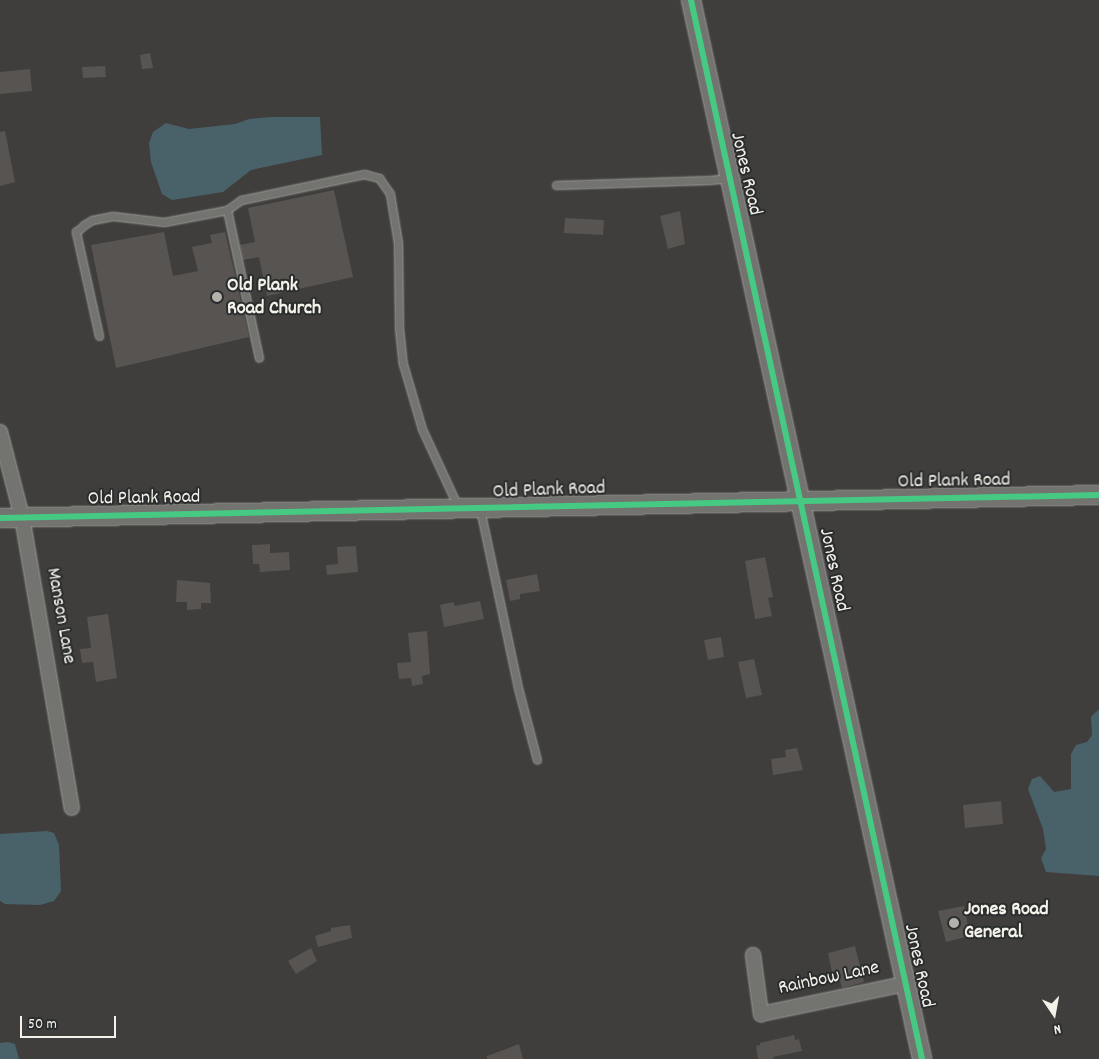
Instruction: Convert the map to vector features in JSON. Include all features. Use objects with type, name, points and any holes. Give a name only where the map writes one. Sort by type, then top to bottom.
[{"type":"street","name":"Jones Road","points":[[691,0],[802,501],[922,1059]]},
{"type":"street","name":"Manson Lane","points":[[0,432],[22,517],[72,808]]},
{"type":"street","name":"Old Plank Road","points":[[0,518],[459,510],[1099,495]]},
{"type":"street","name":"Rainbow Lane","points":[[754,955],[761,1014],[906,984]]},
{"type":"lane","points":[[99,336],[76,232],[92,220],[114,216],[164,222],[227,210],[240,200],[364,174],[379,178],[390,194],[398,243],[399,328],[402,364],[422,429],[459,510]]},
{"type":"lane","points":[[556,185],[729,178]]},
{"type":"lane","points":[[227,210],[259,358]]},
{"type":"lane","points":[[480,509],[518,688],[537,760]]},
{"type":"water","points":[[320,117],[322,155],[251,170],[223,192],[172,200],[162,194],[151,162],[149,143],[153,132],[166,123],[189,129],[235,124],[249,119]]},
{"type":"water","points":[[1099,709],[1099,876],[1046,872],[1041,858],[1046,849],[1043,829],[1028,789],[1032,779],[1040,776],[1054,792],[1071,789],[1071,754],[1076,745],[1087,742],[1092,735],[1091,717]]},
{"type":"water","points":[[47,831],[54,833],[59,845],[61,891],[54,901],[40,905],[5,904],[0,901],[0,834]]},
{"type":"water","points":[[8,1042],[15,1044],[19,1059],[0,1059],[0,1043]]},
{"type":"building","points":[[150,53],[153,68],[142,69],[140,55]]},
{"type":"building","points":[[105,66],[106,77],[83,78],[82,67]]},
{"type":"building","points":[[30,69],[32,91],[0,94],[0,72]]},
{"type":"building","points":[[5,131],[15,182],[0,186],[0,132]]},
{"type":"building","points":[[334,190],[353,277],[267,296],[259,257],[243,260],[240,245],[255,242],[248,208]]},
{"type":"building","points":[[680,211],[685,244],[668,249],[660,216]]},
{"type":"building","points":[[565,218],[604,220],[603,235],[564,233]]},
{"type":"building","points":[[164,232],[173,276],[198,271],[192,247],[212,243],[210,235],[225,232],[249,337],[116,368],[91,245]]},
{"type":"building","points":[[270,544],[270,553],[289,552],[290,570],[260,572],[259,564],[253,564],[252,545]]},
{"type":"building","points":[[356,546],[358,572],[327,575],[326,565],[338,564],[337,547]]},
{"type":"building","points":[[765,557],[773,597],[768,598],[772,616],[755,619],[745,561]]},
{"type":"building","points":[[537,574],[540,591],[520,594],[520,599],[510,601],[506,580]]},
{"type":"building","points":[[177,580],[210,583],[211,603],[201,603],[201,609],[187,610],[187,602],[176,602]]},
{"type":"building","points":[[480,601],[484,619],[444,627],[440,605],[453,602],[455,606]]},
{"type":"building","points":[[108,614],[117,678],[96,682],[93,662],[82,663],[80,649],[91,648],[87,617]]},
{"type":"building","points":[[427,631],[430,674],[422,676],[423,684],[412,686],[411,678],[399,679],[397,663],[411,662],[408,633]]},
{"type":"building","points":[[721,637],[724,657],[708,660],[704,640]]},
{"type":"building","points":[[754,659],[762,695],[746,698],[738,662]]},
{"type":"building","points":[[797,748],[803,770],[773,775],[771,759],[786,757],[785,750]]},
{"type":"building","points":[[1001,801],[1003,824],[965,828],[963,805]]},
{"type":"building","name":"Jones Road General","points":[[964,906],[970,936],[946,942],[938,911]]},
{"type":"building","points":[[350,925],[352,938],[318,947],[315,936],[331,931],[331,928]]},
{"type":"building","points":[[855,946],[864,982],[842,988],[840,981],[834,982],[828,953]]},
{"type":"building","points":[[311,948],[317,961],[296,974],[288,961]]},
{"type":"building","points":[[794,1035],[795,1040],[799,1039],[802,1051],[773,1057],[774,1059],[758,1059],[756,1046],[760,1045],[760,1043]]},
{"type":"building","points":[[519,1044],[523,1059],[487,1059],[487,1056]]},
{"type":"cycle path","points":[[691,0],[922,1059]]},
{"type":"cycle path","points":[[0,518],[1099,495]]},
{"type":"place","name":"Old Plank Road Church","points":[[217,297]]},
{"type":"place","name":"Jones Road General","points":[[954,923]]}]
